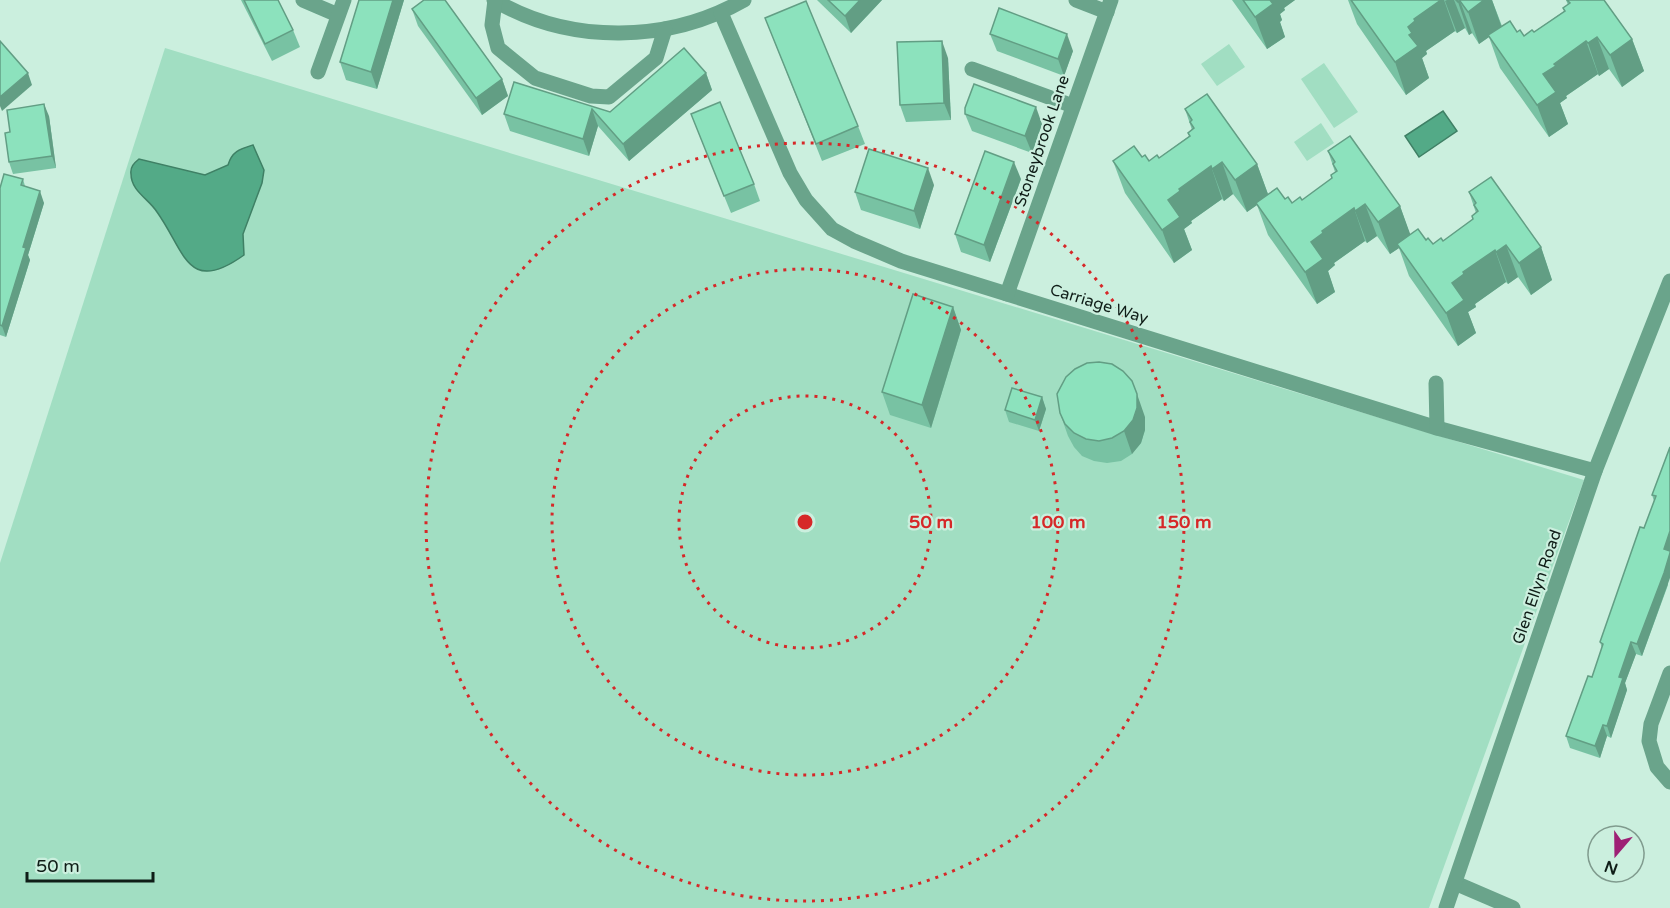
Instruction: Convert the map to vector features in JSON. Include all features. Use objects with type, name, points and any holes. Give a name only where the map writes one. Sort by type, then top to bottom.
[{"type":"street","points":[[303,0],[338,15]]},
{"type":"street","points":[[318,72],[344,0]]},
{"type":"street","points":[[665,29],[656,58],[609,97],[591,96],[535,78],[498,48],[492,25],[494,0],[512,10],[559,26],[601,33],[642,33],[682,26],[721,13],[744,0]]},
{"type":"street","points":[[1076,0],[1109,6]]},
{"type":"street","name":"Stoneybrook Lane","points":[[1007,294],[1109,6]]},
{"type":"street","name":"Carriage Way","points":[[721,13],[790,173],[806,200],[832,229],[876,252],[1007,294],[1437,428],[1595,471]]},
{"type":"street","points":[[972,69],[1073,106]]},
{"type":"street","name":"Glen Ellyn Road","points":[[1446,908],[1595,471],[1670,280]]},
{"type":"street","points":[[1436,383],[1437,428]]},
{"type":"street","points":[[1670,673],[1651,724],[1649,741],[1657,767],[1670,782]]},
{"type":"street","points":[[1455,884],[1513,908]]},
{"type":"shaded area","points":[[1229,44],[1245,67],[1217,86],[1201,64]]},
{"type":"shaded area","points":[[165,48],[1584,480],[1429,908],[0,908],[0,563]]},
{"type":"shaded area","points":[[1324,63],[1358,112],[1334,128],[1301,79]]},
{"type":"shaded area","points":[[1443,111],[1457,131],[1419,157],[1405,136]]},
{"type":"shaded area","points":[[1321,123],[1334,143],[1307,161],[1294,142]]},
{"type":"shaded area","points":[[253,145],[264,170],[262,183],[243,234],[244,255],[225,267],[210,271],[199,270],[182,254],[154,207],[137,190],[132,180],[132,167],[139,159],[205,175],[228,165],[237,151]]},
{"type":"building","points":[[244,0],[278,0],[293,30],[265,44]]},
{"type":"building","points":[[359,0],[393,0],[371,72],[340,62]]},
{"type":"building","points":[[424,0],[445,0],[502,79],[476,98],[412,9]]},
{"type":"building","points":[[828,0],[860,0],[845,16]]},
{"type":"building","points":[[1243,0],[1270,0],[1273,4],[1255,17]]},
{"type":"building","points":[[1351,0],[1441,0],[1414,19],[1415,21],[1408,27],[1412,33],[1409,35],[1418,46],[1395,62]]},
{"type":"building","points":[[1456,0],[1484,0],[1468,12],[1460,1]]},
{"type":"building","points":[[1567,0],[1604,0],[1632,39],[1610,55],[1597,37],[1588,43],[1586,41],[1543,74],[1556,92],[1537,105],[1488,35],[1510,21],[1517,32],[1520,30],[1524,36],[1532,30],[1534,32],[1565,11],[1563,8],[1570,3]]},
{"type":"building","points":[[806,1],[858,126],[816,144],[765,18]]},
{"type":"building","points":[[999,8],[1067,34],[1058,59],[990,34]]},
{"type":"building","points":[[0,41],[28,73],[0,97]]},
{"type":"building","points":[[942,41],[944,103],[900,105],[897,42]]},
{"type":"building","points":[[684,48],[706,73],[623,144],[592,109],[583,139],[504,114],[514,82],[610,112]]},
{"type":"building","points":[[974,84],[1036,107],[1025,136],[965,114]]},
{"type":"building","points":[[1207,94],[1257,164],[1235,180],[1222,162],[1212,169],[1211,166],[1179,189],[1180,191],[1168,200],[1180,217],[1162,230],[1113,161],[1134,146],[1142,157],[1145,155],[1149,161],[1157,155],[1159,158],[1190,136],[1188,133],[1194,128],[1185,109]]},
{"type":"building","points":[[720,102],[754,184],[724,196],[691,114]]},
{"type":"building","points":[[44,104],[52,156],[9,162],[5,133],[10,132],[7,110]]},
{"type":"building","points":[[1350,136],[1400,206],[1378,222],[1365,204],[1355,211],[1354,208],[1322,231],[1323,233],[1311,242],[1323,259],[1305,272],[1256,203],[1277,188],[1285,199],[1288,197],[1292,203],[1300,197],[1302,200],[1332,178],[1331,175],[1337,171],[1333,164],[1335,162],[1328,151]]},
{"type":"building","points":[[869,149],[928,168],[914,211],[855,192]]},
{"type":"building","points":[[985,151],[1014,162],[984,245],[955,234]]},
{"type":"building","points":[[4,174],[23,179],[21,185],[40,191],[23,247],[26,248],[2,326],[0,325],[0,188]]},
{"type":"building","points":[[1491,177],[1541,247],[1519,263],[1506,245],[1463,272],[1464,274],[1452,283],[1464,300],[1446,313],[1397,244],[1418,229],[1426,240],[1428,238],[1433,244],[1441,238],[1443,241],[1473,219],[1472,216],[1478,211],[1469,192]]},
{"type":"building","points":[[913,294],[953,307],[922,405],[882,392]]},
{"type":"building","points":[[1087,363],[1112,364],[1132,381],[1137,394],[1137,408],[1133,420],[1124,431],[1112,438],[1099,441],[1086,439],[1074,433],[1065,424],[1060,413],[1057,394],[1066,377],[1075,369]]},
{"type":"building","points":[[1012,388],[1042,397],[1035,420],[1005,410]]},
{"type":"building","points":[[1670,447],[1670,531],[1664,549],[1670,553],[1637,644],[1631,642],[1619,677],[1623,678],[1607,726],[1603,725],[1595,746],[1566,736],[1588,676],[1592,677],[1603,644],[1600,642],[1640,527],[1644,528],[1656,496],[1652,495]]}]
